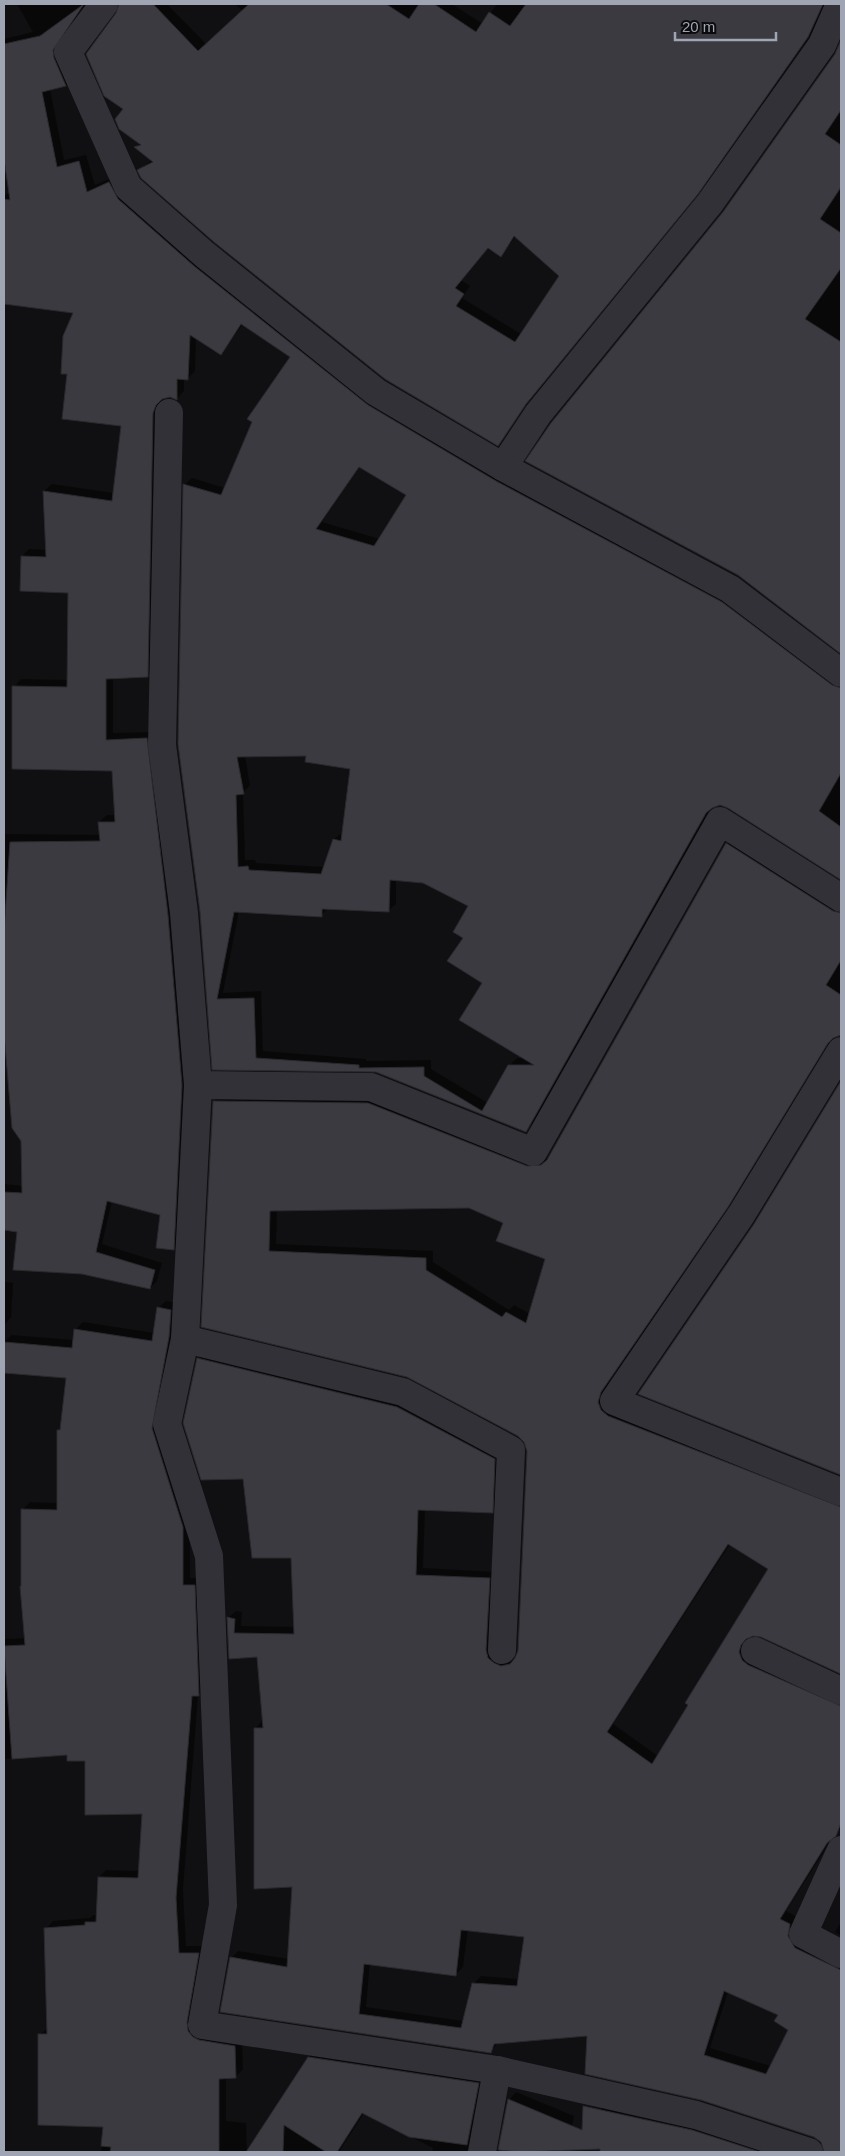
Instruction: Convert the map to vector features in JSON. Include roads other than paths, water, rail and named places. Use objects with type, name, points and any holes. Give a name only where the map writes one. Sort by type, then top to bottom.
[{"type":"street","points":[[104,4],[68,52],[128,186],[204,254],[376,392],[503,467],[730,589],[841,673]]},
{"type":"street","points":[[503,467],[538,414],[710,203],[822,45],[840,4]]},
{"type":"street","points":[[169,413],[162,745],[184,913],[198,1084],[185,1339],[167,1424],[209,1556],[223,1905],[202,2025],[497,2070],[696,2114],[809,2152]]},
{"type":"street","points":[[198,1084],[371,1087],[533,1152],[720,821],[841,898]]},
{"type":"street","points":[[841,1051],[741,1215],[614,1401],[841,1492]]},
{"type":"street","points":[[185,1339],[403,1392],[511,1450],[502,1650]]},
{"type":"street","points":[[755,1651],[841,1691]]},
{"type":"street","points":[[841,1850],[804,1934],[841,1954]]},
{"type":"street","points":[[482,2152],[497,2070]]}]
